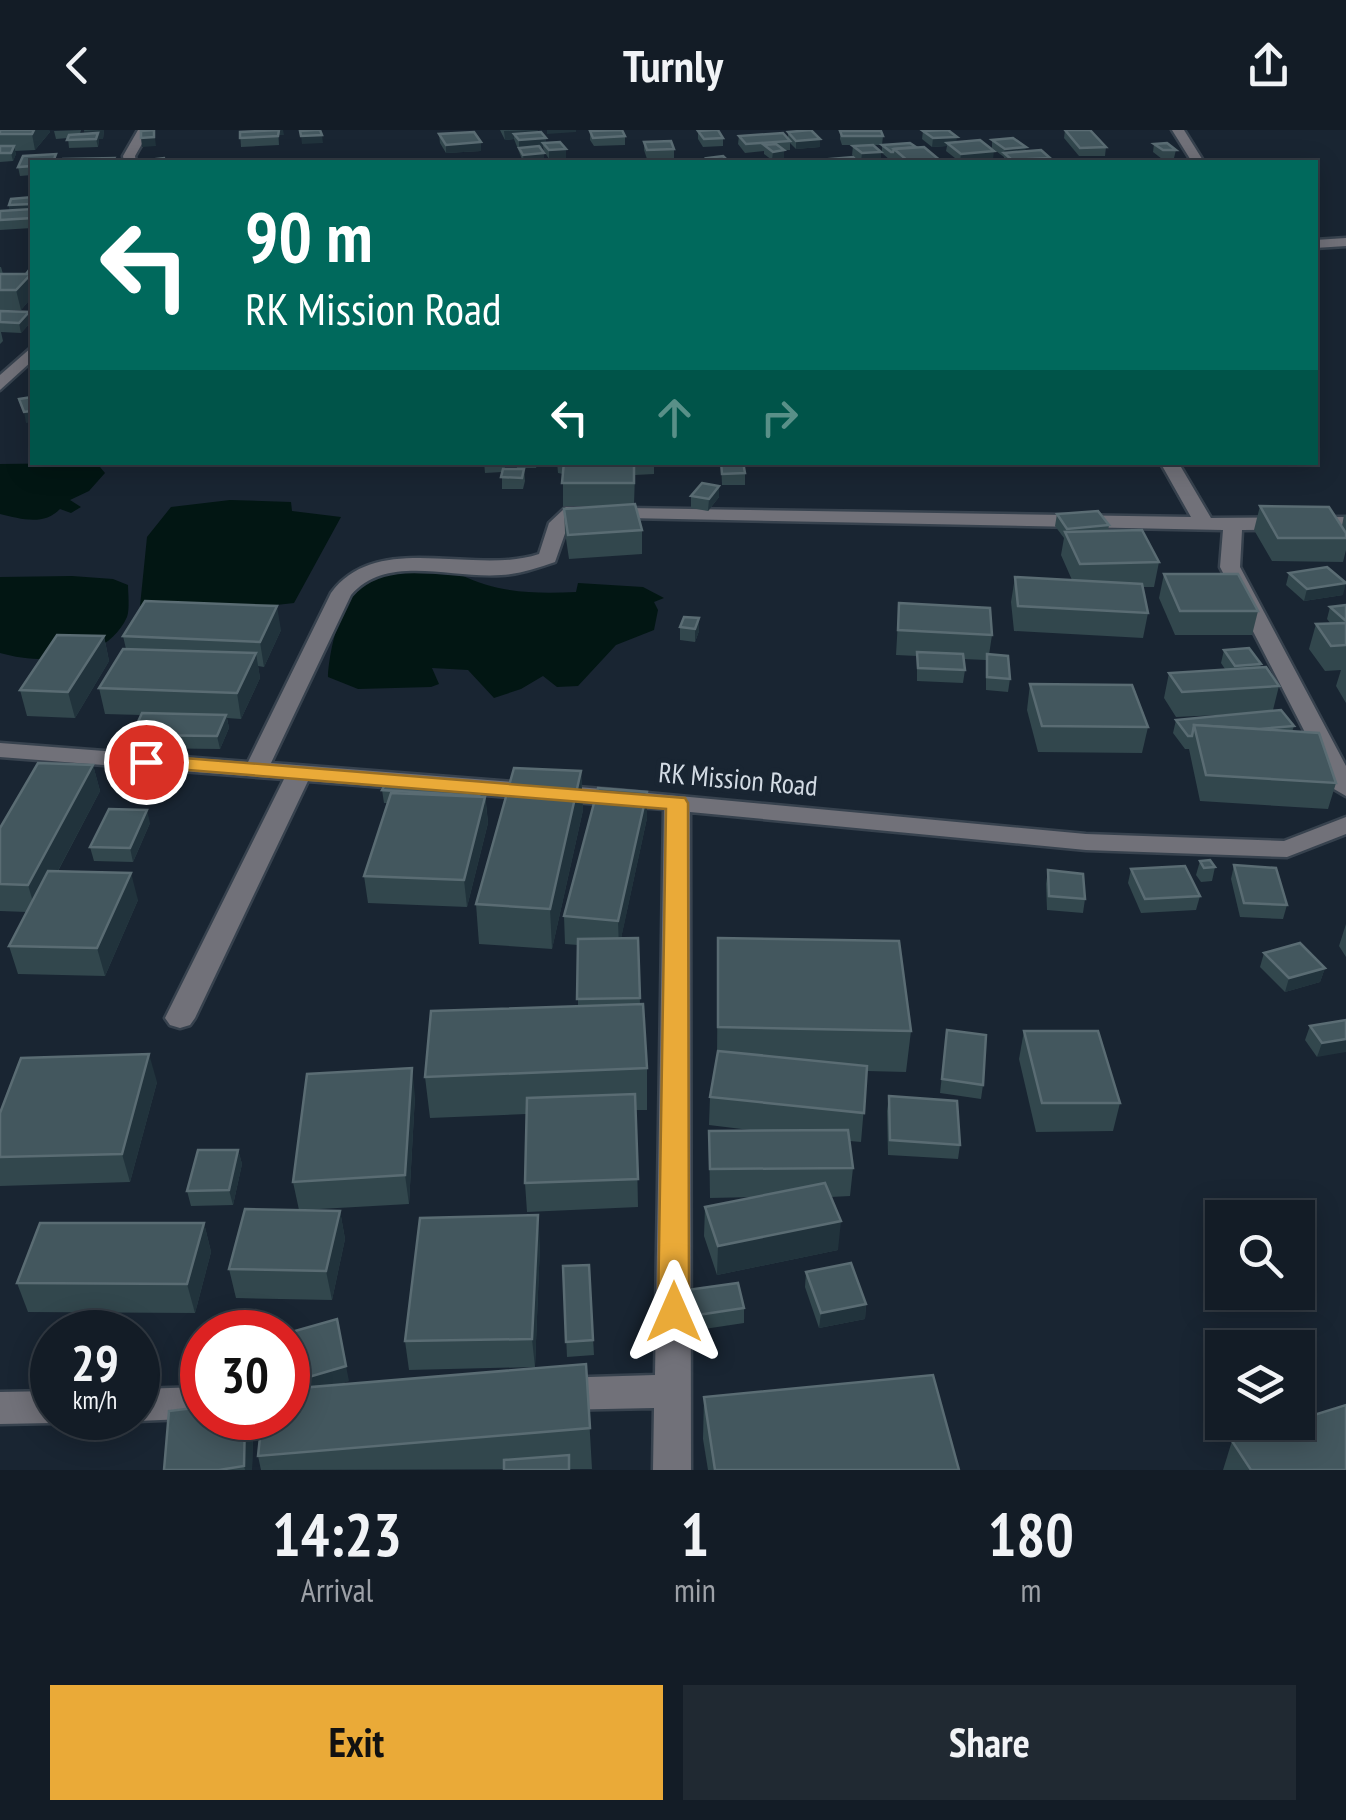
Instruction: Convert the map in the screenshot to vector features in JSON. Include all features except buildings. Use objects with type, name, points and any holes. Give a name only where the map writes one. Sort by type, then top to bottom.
[{"type":"street","points":[[130,160],[144,130]]},
{"type":"street","points":[[1178,130],[1197,160]]},
{"type":"street","points":[[1318,244],[1346,242]]},
{"type":"street","points":[[0,385],[30,354]]},
{"type":"street","points":[[1171,465],[1204,523]]},
{"type":"street","points":[[256,770],[341,593],[362,573],[391,568],[520,569],[548,558],[559,523],[574,511],[1346,523]]},
{"type":"street","points":[[1233,524],[1230,567],[1346,789]]},
{"type":"street","name":"RK Mission Road","points":[[0,750],[677,803],[1086,842],[1287,849],[1346,825]]},
{"type":"street","points":[[180,1018],[299,773]]},
{"type":"street","points":[[672,1470],[677,803]]},
{"type":"street","points":[[1287,849],[1346,850]]},
{"type":"street","points":[[519,1395],[673,1391]]},
{"type":"street","points":[[0,1408],[30,1407]]},
{"type":"shaded area","points":[[0,464],[92,465],[105,473],[89,491],[70,500],[81,507],[71,513],[60,509],[47,518],[24,519],[0,514]]},
{"type":"shaded area","points":[[230,500],[291,502],[292,511],[341,517],[294,603],[206,613],[140,606],[147,537],[171,507]]},
{"type":"shaded area","points":[[400,573],[461,575],[517,591],[576,592],[578,583],[643,587],[664,598],[654,602],[658,610],[654,630],[616,645],[578,686],[557,687],[543,676],[494,698],[468,670],[432,668],[439,684],[431,687],[358,689],[328,677],[341,618],[357,591],[368,582]]},
{"type":"shaded area","points":[[0,577],[113,579],[128,585],[128,614],[117,632],[104,644],[71,657],[35,659],[0,653]]},
{"type":"route","points":[[146,762],[677,803],[674,1312]]}]
